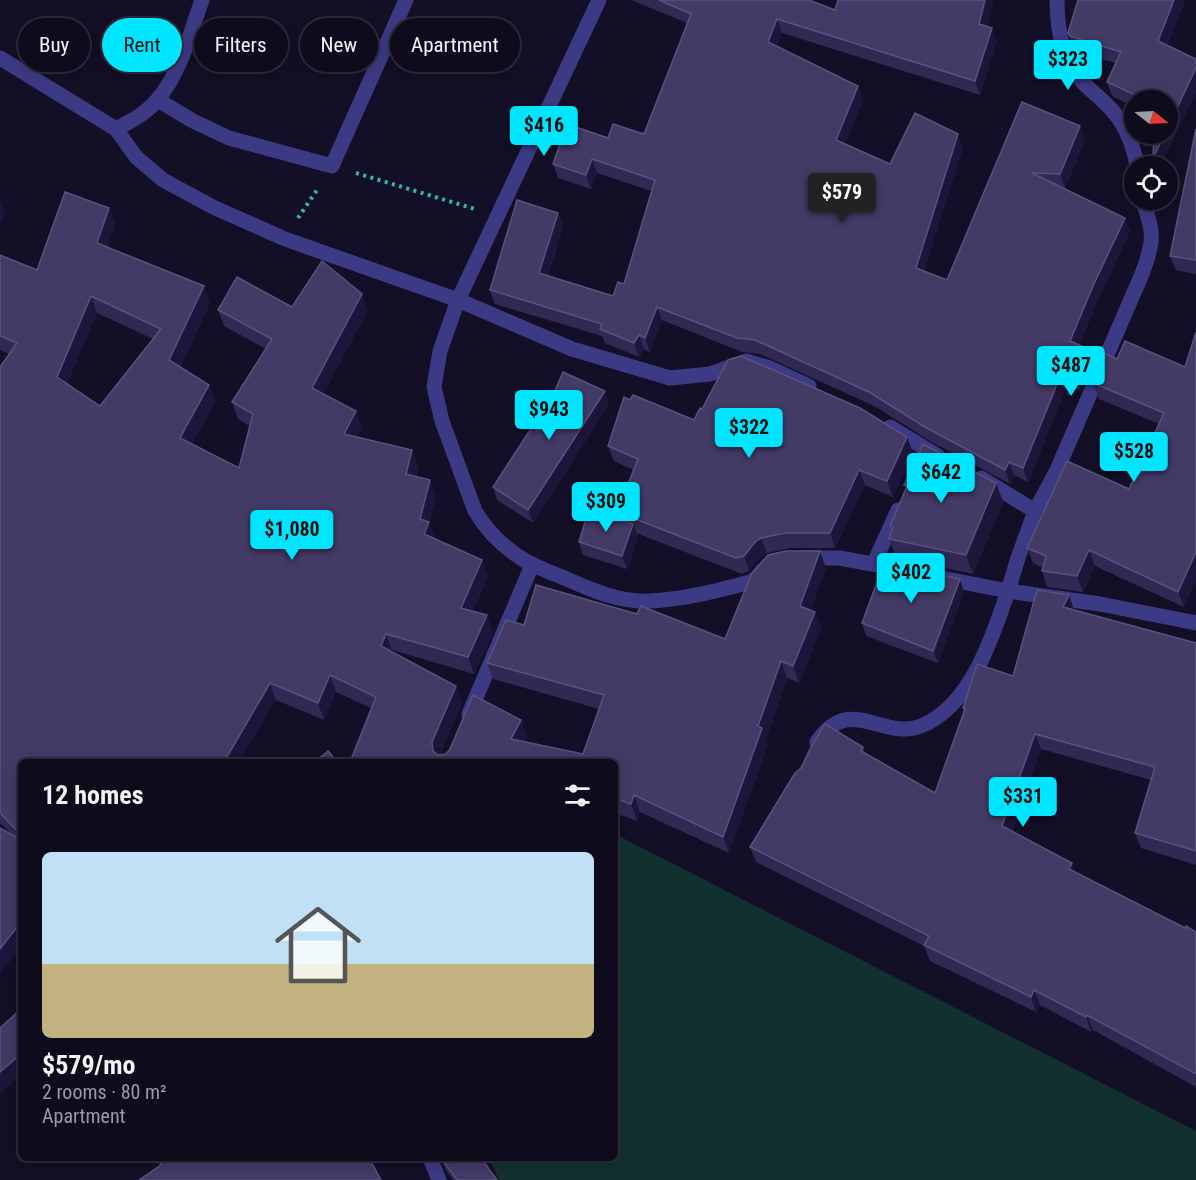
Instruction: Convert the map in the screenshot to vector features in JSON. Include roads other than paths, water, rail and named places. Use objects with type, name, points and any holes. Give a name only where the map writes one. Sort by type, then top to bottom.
[{"type":"street","points":[[116,129],[137,118],[158,100],[181,61],[202,0]]},
{"type":"street","points":[[158,100],[193,121],[229,138],[332,166],[405,0]]},
{"type":"street","points":[[599,0],[458,300],[435,369],[434,387],[442,421],[478,517],[501,543],[532,565],[606,595],[651,602],[755,580],[769,563]]},
{"type":"street","points":[[1057,0],[1063,51],[1079,79],[1109,106],[1124,125],[1133,144],[1135,156]]},
{"type":"street","points":[[0,58],[116,129],[136,157],[163,180],[213,207],[285,239],[458,300],[572,349],[670,378],[710,374],[746,361],[770,368],[820,391]]},
{"type":"street","points":[[810,752],[823,733],[832,725],[844,720],[854,718],[905,730],[931,721],[949,707],[978,668],[991,643],[1035,511],[1062,459],[1151,251],[1152,235],[1146,210]]},
{"type":"street","points":[[879,420],[923,455],[960,467],[1035,511]]},
{"type":"street","points":[[874,563],[902,501]]},
{"type":"street","points":[[791,558],[839,558],[874,563],[1008,591],[1100,604],[1196,623]]},
{"type":"street","points":[[464,724],[532,565]]},
{"type":"street","points":[[431,1161],[439,1180]]}]
